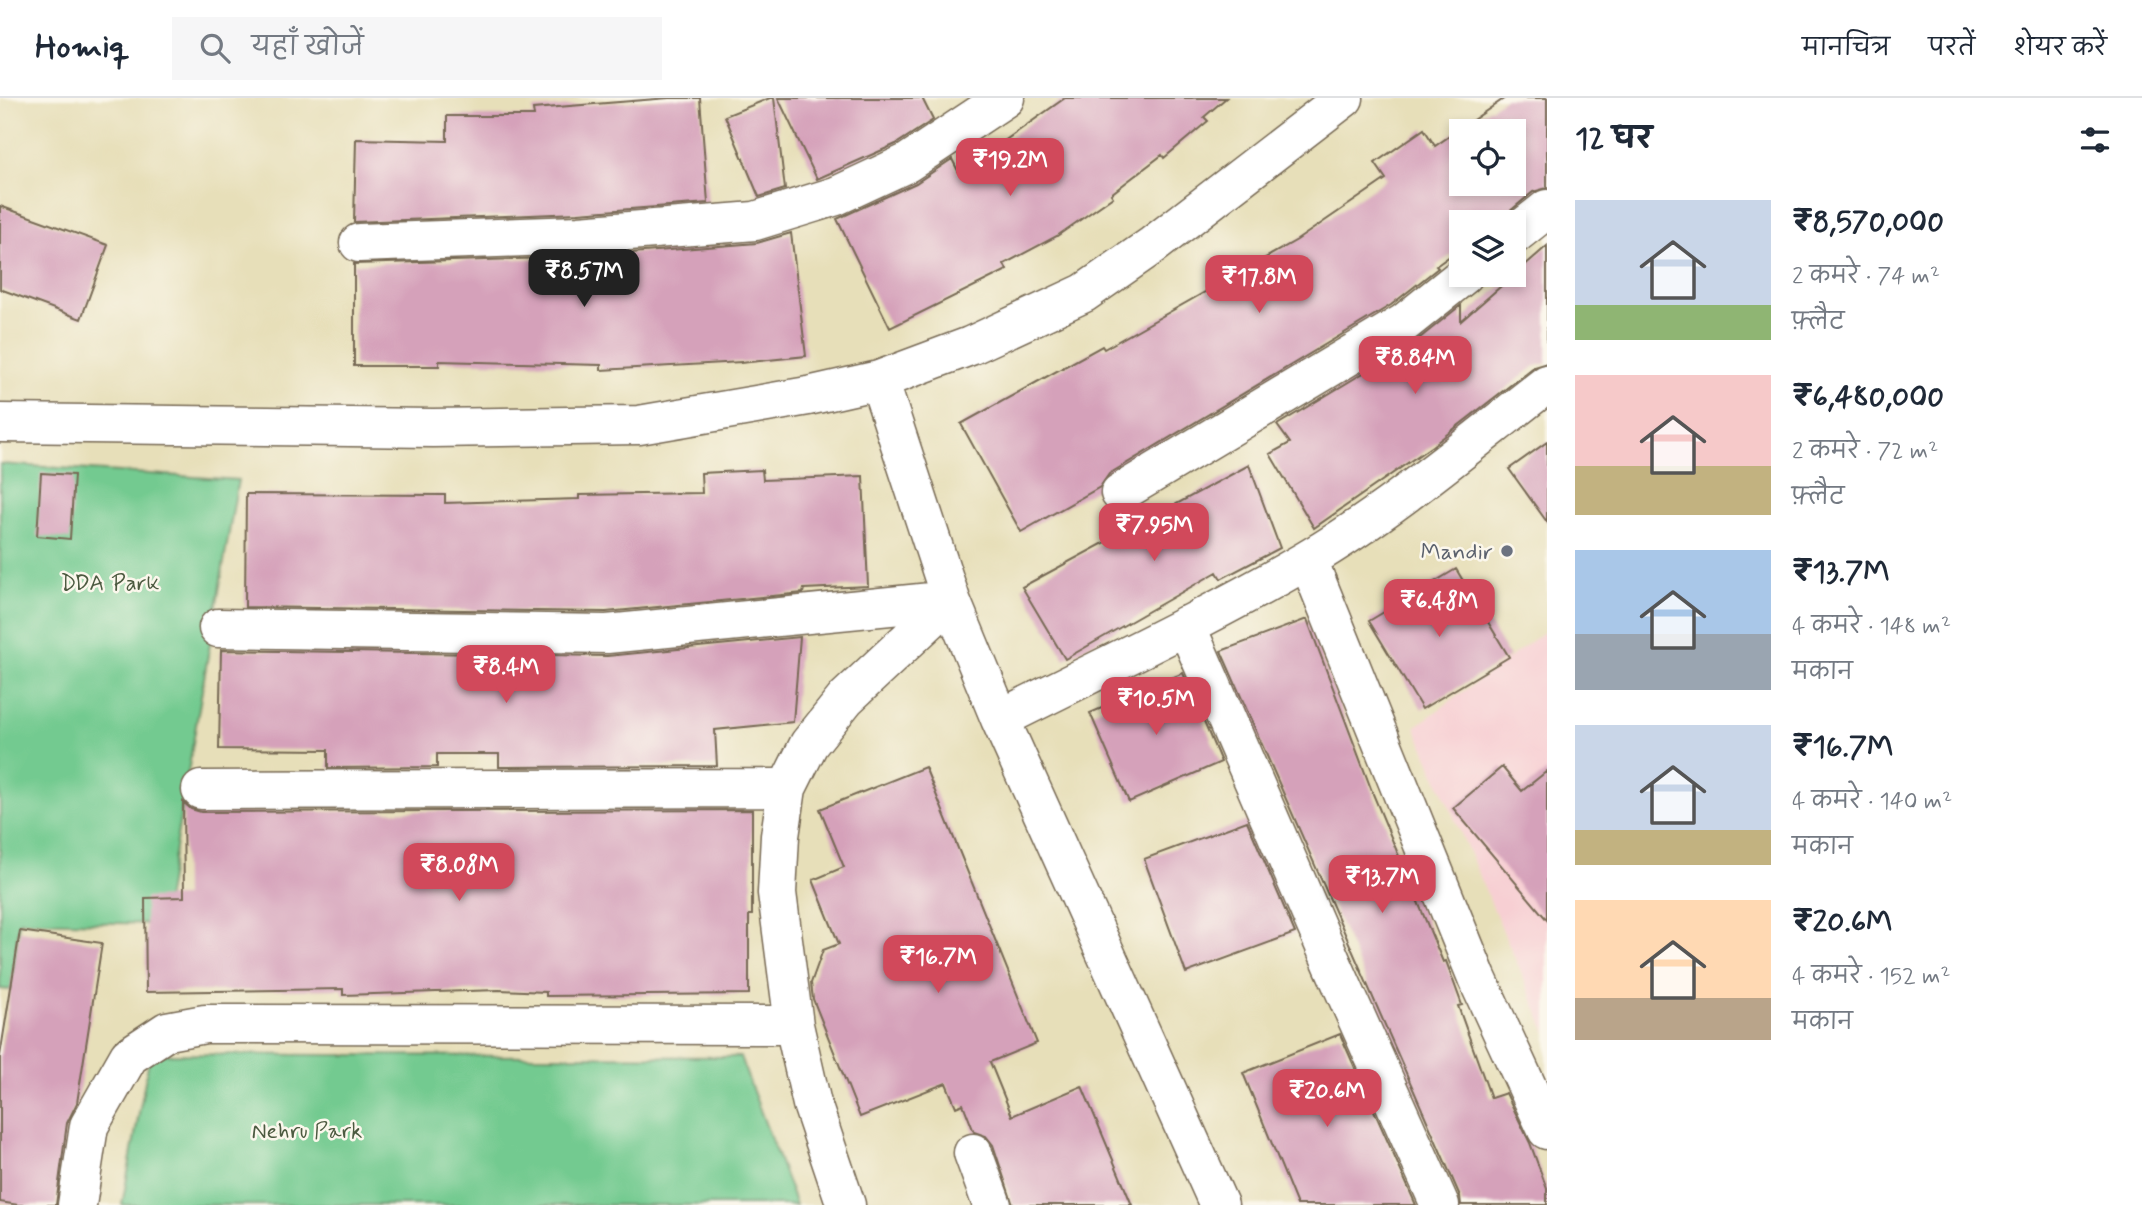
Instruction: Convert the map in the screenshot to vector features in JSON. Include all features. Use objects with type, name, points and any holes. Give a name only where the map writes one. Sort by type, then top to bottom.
[{"type":"street","points":[[359,243],[579,234],[755,221],[836,196],[907,163],[1005,98]]},
{"type":"street","points":[[0,423],[433,428],[639,425],[808,396],[879,380],[970,346],[1084,293],[1153,245],[1344,98]]},
{"type":"street","points":[[1526,226],[1547,209]]},
{"type":"street","points":[[1120,493],[1404,323],[1449,287]]},
{"type":"street","points":[[879,380],[951,600],[1000,719],[1219,1205]]},
{"type":"street","points":[[1000,719],[1186,625],[1308,559],[1389,505],[1547,384]]},
{"type":"street","points":[[1308,559],[1476,978],[1547,1130]]},
{"type":"street","points":[[218,628],[607,634],[951,600]]},
{"type":"street","points":[[846,1205],[812,1104],[794,1025],[778,893],[780,836],[787,788],[809,744],[846,698],[951,600]]},
{"type":"street","points":[[1186,625],[1440,1205]]},
{"type":"street","points":[[201,790],[787,788]]},
{"type":"street","points":[[77,1205],[89,1126],[104,1097],[129,1056],[167,1031],[205,1024],[794,1025]]},
{"type":"street","points":[[974,1153],[992,1205]]},
{"type":"shaded area","points":[[1547,630],[1547,1033],[1415,727]]},
{"type":"green space","name":"DDA Park","points":[[0,464],[238,480],[162,924],[19,921],[11,990],[0,989]]},
{"type":"green space","name":"Nehru Park","points":[[150,1054],[740,1057],[796,1205],[122,1205]]},
{"type":"building","points":[[700,98],[708,203],[578,213],[354,222],[356,139],[447,141],[447,116],[534,116],[533,109]]},
{"type":"building","points":[[774,98],[785,189],[759,197],[725,116]]},
{"type":"building","points":[[778,98],[922,98],[933,120],[896,144],[817,179]]},
{"type":"building","points":[[1065,98],[1226,98],[1204,117],[1208,121],[1164,158],[1162,155],[1111,194],[1113,197],[1057,236],[1004,264],[1007,270],[890,328],[837,219],[916,183],[952,159],[959,173]]},
{"type":"building","points":[[1505,98],[1547,98],[1547,188],[1533,192],[1511,210],[1449,210],[1449,257],[1391,305],[1109,474],[1100,487],[1021,532],[961,424],[1102,346],[1104,349],[1297,240],[1386,179],[1375,163],[1424,129],[1435,146],[1449,136],[1449,196],[1526,196],[1526,119],[1474,119]]},
{"type":"building","points":[[0,206],[108,245],[81,319],[0,289]]},
{"type":"building","points":[[791,233],[806,356],[741,363],[601,370],[601,365],[439,361],[439,366],[354,366],[354,264],[581,257],[757,243]]},
{"type":"building","points":[[1547,246],[1547,363],[1534,367],[1432,446],[1314,528],[1270,454],[1290,443],[1277,425],[1415,342],[1461,305],[1461,321],[1500,287],[1526,287],[1526,264]]},
{"type":"building","points":[[1547,442],[1547,522],[1509,469]]},
{"type":"building","points":[[1249,465],[1280,548],[1221,579],[1217,572],[1065,659],[1022,587]]},
{"type":"building","points":[[762,470],[763,480],[863,476],[868,586],[804,589],[803,593],[606,612],[245,607],[246,494],[445,495],[445,503],[579,499],[579,495],[702,493],[701,473]]},
{"type":"building","points":[[41,473],[74,475],[70,539],[37,536]]},
{"type":"building","points":[[1456,569],[1509,657],[1422,709],[1369,621]]},
{"type":"building","points":[[1307,619],[1373,794],[1443,962],[1446,961],[1462,1005],[1458,1006],[1491,1098],[1506,1093],[1530,1143],[1547,1189],[1547,1205],[1461,1205],[1460,1196],[1221,651]]},
{"type":"building","points":[[800,637],[793,722],[715,730],[717,766],[499,767],[499,754],[437,754],[437,767],[328,768],[328,750],[219,749],[221,650],[607,656]]},
{"type":"building","points":[[1183,673],[1221,762],[1129,802],[1090,713]]},
{"type":"building","points":[[925,767],[1037,1043],[990,1062],[1012,1116],[1082,1086],[1132,1205],[1013,1205],[993,1145],[986,1136],[974,1132],[963,1104],[956,1107],[946,1083],[860,1117],[813,999],[811,983],[823,950],[839,944],[813,880],[844,867],[820,809]]},
{"type":"building","points":[[1502,767],[1522,791],[1547,771],[1547,920],[1453,808]]},
{"type":"building","points":[[183,802],[191,809],[201,812],[752,810],[749,994],[546,996],[546,992],[499,990],[343,995],[343,989],[146,992],[145,898],[184,897]]},
{"type":"building","points":[[1247,821],[1295,933],[1186,973],[1144,859]]},
{"type":"building","points":[[20,931],[102,943],[77,1103],[67,1123],[56,1205],[0,1202],[0,1056]]},
{"type":"building","points":[[1340,1034],[1416,1205],[1297,1205],[1243,1073]]},
{"type":"place","name":"Mandir","points":[[1507,551]]}]
